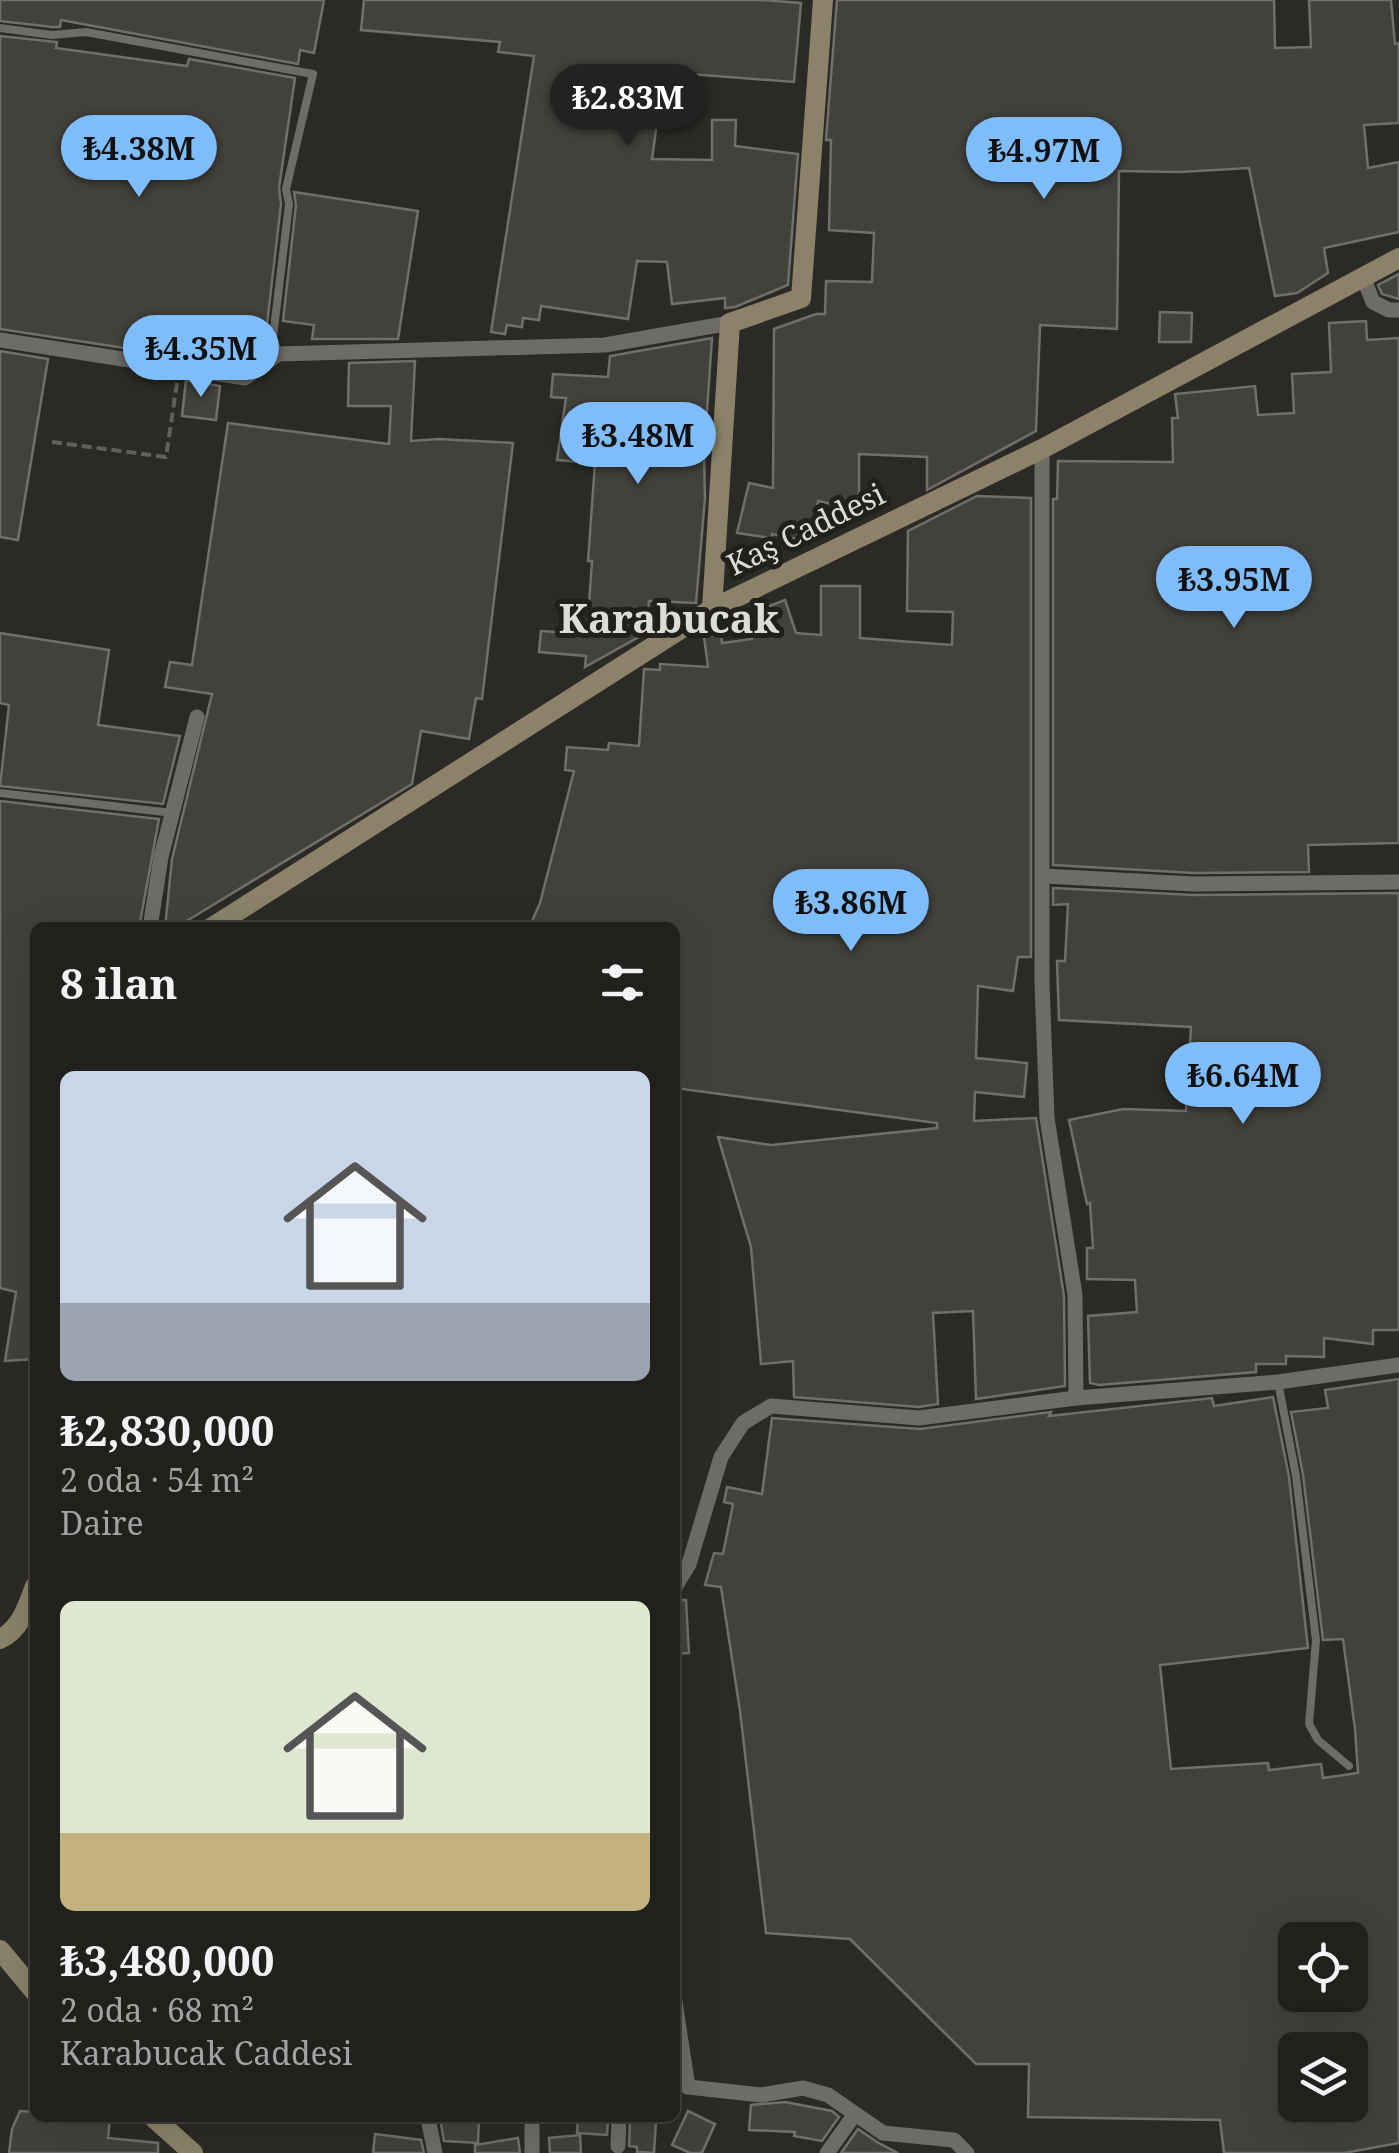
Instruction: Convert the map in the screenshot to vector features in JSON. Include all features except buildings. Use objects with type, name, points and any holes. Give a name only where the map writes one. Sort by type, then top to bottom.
[{"type":"street","points":[[0,340],[245,378],[278,354],[605,345],[730,324],[801,298],[823,0]]},
{"type":"street","name":"Kaş Caddesi","points":[[220,922],[712,609],[1042,450],[1399,258]]},
{"type":"street","points":[[1362,277],[1373,302],[1399,310]]},
{"type":"street","points":[[712,609],[730,324]]},
{"type":"street","points":[[1042,450],[1042,982],[1047,1118],[1075,1295],[1076,1398]]},
{"type":"street","points":[[151,922],[161,857],[197,717]]},
{"type":"street","points":[[1044,876],[1194,884],[1399,882]]},
{"type":"street","points":[[680,1579],[689,1564],[721,1457],[743,1423],[771,1406],[918,1418],[1076,1398],[1278,1382],[1399,1365]]},
{"type":"street","points":[[0,1639],[11,1634],[30,1599]]},
{"type":"street","points":[[0,1950],[30,1986]]},
{"type":"street","points":[[680,2035],[688,2087],[761,2096],[804,2088],[828,2096],[884,2133],[954,2140],[966,2153]]},
{"type":"street","points":[[827,2153],[855,2114]]},
{"type":"street","points":[[158,2122],[193,2153]]},
{"type":"street","points":[[429,2122],[436,2153]]},
{"type":"street","points":[[532,2122],[532,2153]]},
{"type":"street","points":[[618,2146],[619,2122]]},
{"type":"lane","points":[[0,28],[52,35],[86,32],[313,74],[286,189],[289,204],[273,337],[278,354]]},
{"type":"lane","points":[[0,793],[172,812]]},
{"type":"lane","points":[[1278,1382],[1296,1476],[1316,1640],[1309,1724],[1318,1740],[1349,1766]]},
{"type":"path","points":[[52,442],[166,457],[179,368]]},
{"type":"district","name":"Karabucak","points":[[669,619]]}]
